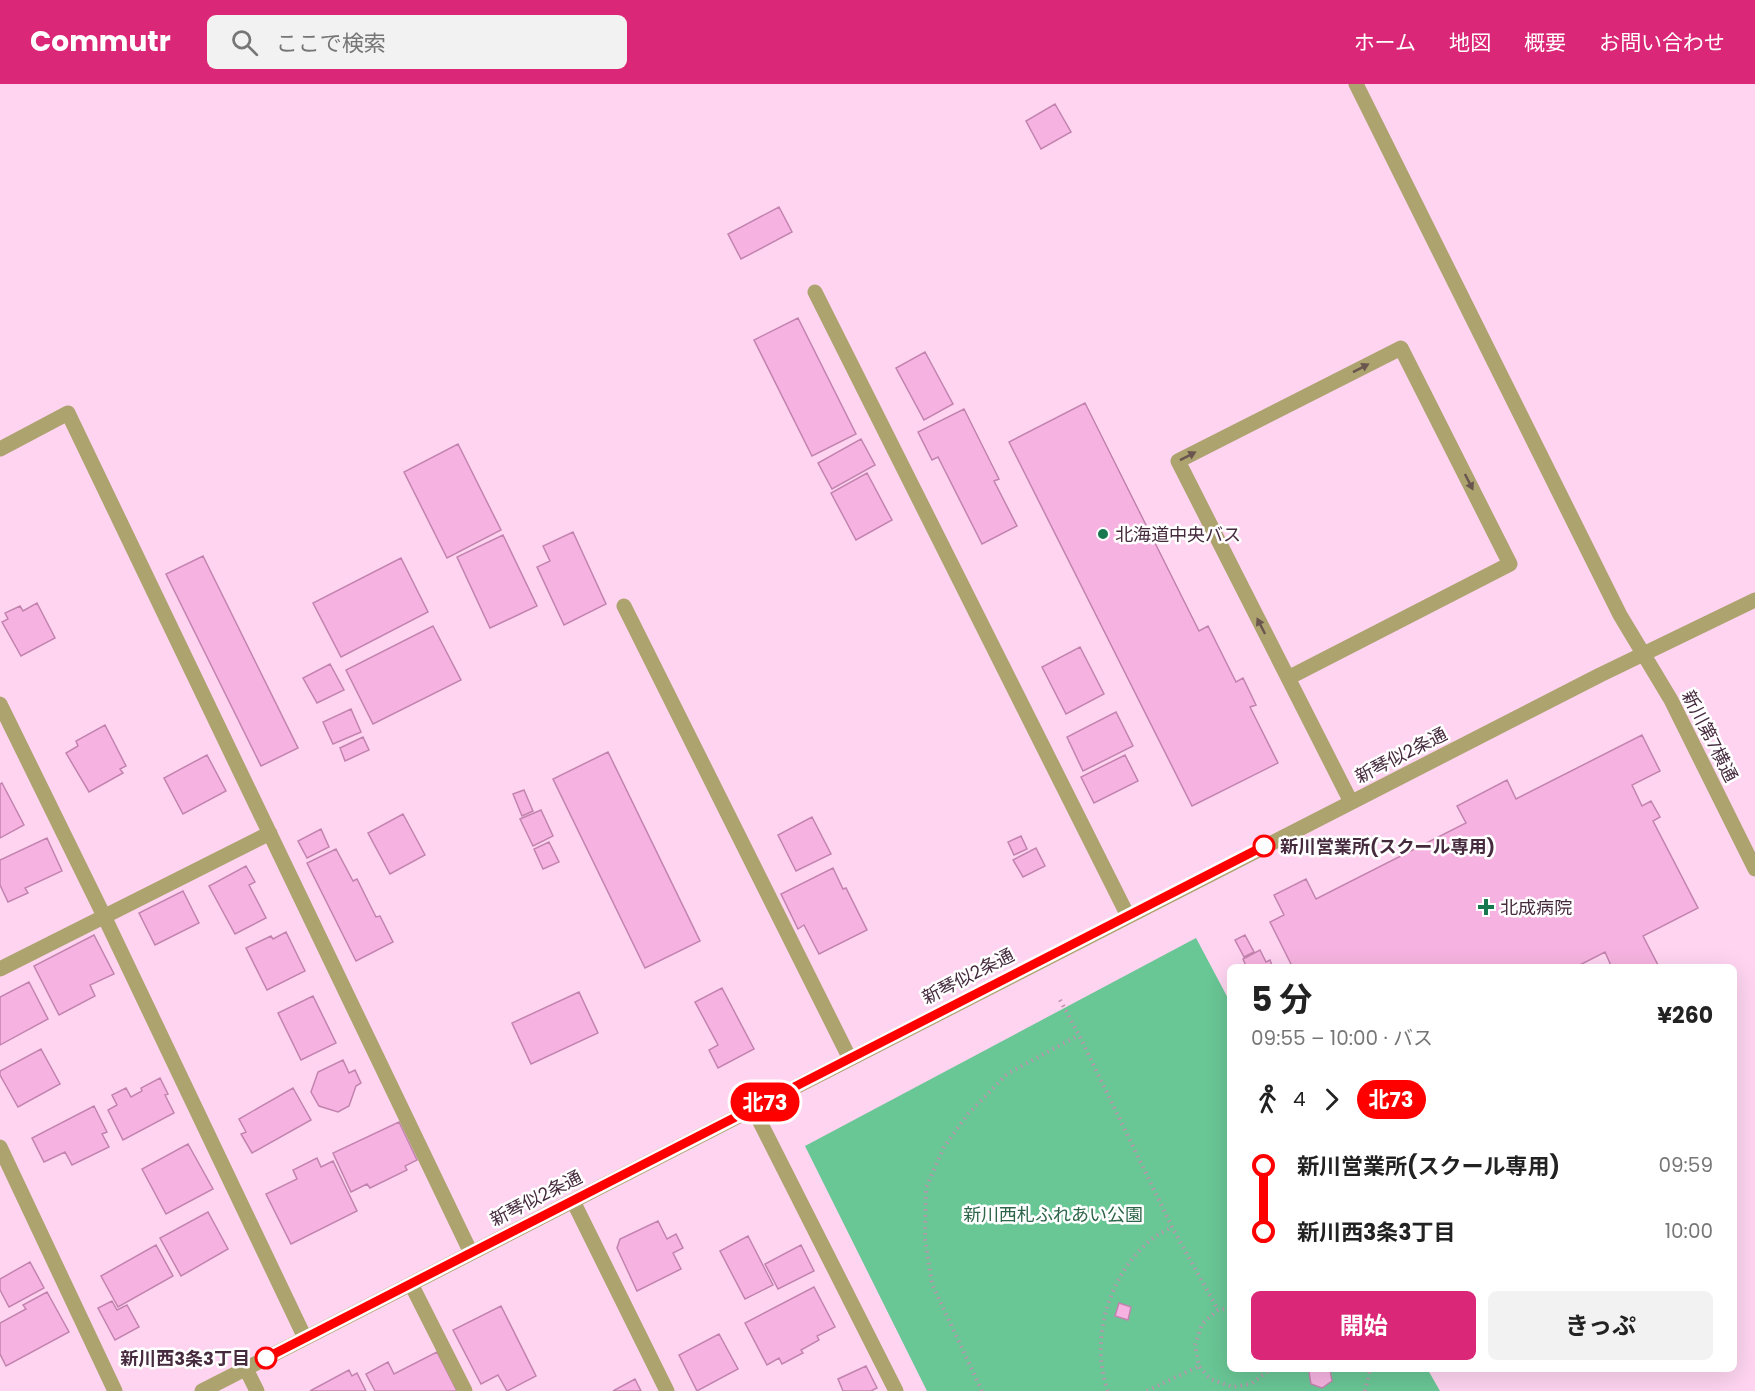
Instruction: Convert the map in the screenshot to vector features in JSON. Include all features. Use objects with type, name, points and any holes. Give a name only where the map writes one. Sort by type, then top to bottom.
[{"type":"street","name":"新川第7横通","points":[[1356,84],[1620,615],[1671,700],[1755,869]]},
{"type":"street","points":[[815,292],[1128,916]]},
{"type":"street","points":[[1288,678],[1510,564],[1401,348],[1178,461],[1288,678],[1351,802]]},
{"type":"street","points":[[0,448],[68,413],[471,1254]]},
{"type":"street","name":"新琴似2条通","points":[[202,1391],[1351,802],[1644,653],[1755,600]]},
{"type":"street","points":[[624,606],[850,1059]]},
{"type":"street","points":[[0,704],[104,916],[305,1338]]},
{"type":"street","points":[[0,969],[270,833]]},
{"type":"street","points":[[753,1108],[896,1391]]},
{"type":"street","points":[[0,1147],[115,1391]]},
{"type":"street","points":[[573,1201],[667,1391]]},
{"type":"street","points":[[411,1284],[465,1391]]},
{"type":"street","points":[[246,1369],[257,1391]]},
{"type":"path","points":[[1060,1000],[1172,1227],[1218,1310]]},
{"type":"path","points":[[982,1391],[932,1284],[924,1239],[926,1188],[944,1147],[968,1114],[1008,1074],[1079,1035]]},
{"type":"path","points":[[1108,1391],[1104,1380],[1101,1348],[1104,1317],[1117,1281],[1136,1255],[1152,1239],[1172,1227]]},
{"type":"path","points":[[1227,1308],[1218,1310],[1202,1324],[1195,1345],[1199,1366],[1210,1379],[1233,1388],[1251,1384],[1266,1372]]},
{"type":"path","points":[[1147,1391],[1199,1366]]},
{"type":"path","points":[[1365,1391],[1370,1372]]},
{"type":"path","points":[[1251,1384],[1255,1391]]},
{"type":"green space","name":"新川西札ふれあい公園","points":[[1196,938],[1227,996],[1227,1372],[1429,1372],[1440,1391],[927,1391],[805,1146]]},
{"type":"building","points":[[1055,104],[1071,132],[1041,149],[1026,121]]},
{"type":"building","points":[[779,207],[792,232],[741,259],[728,234]]},
{"type":"building","points":[[798,318],[856,434],[812,456],[754,340]]},
{"type":"building","points":[[925,352],[953,404],[924,420],[896,368]]},
{"type":"building","name":"北海道中央バス","points":[[1085,403],[1199,631],[1208,626],[1236,682],[1243,678],[1256,705],[1250,707],[1278,763],[1192,806],[1009,442]]},
{"type":"building","points":[[964,409],[999,479],[994,481],[1017,526],[982,544],[938,457],[932,460],[918,432]]},
{"type":"building","points":[[861,439],[875,465],[832,489],[818,463]]},
{"type":"building","points":[[458,444],[501,530],[447,558],[404,472]]},
{"type":"building","points":[[867,473],[892,520],[856,540],[831,493]]},
{"type":"building","points":[[573,532],[606,604],[564,625],[537,567],[550,561],[543,546]]},
{"type":"building","points":[[503,535],[537,606],[490,628],[457,557]]},
{"type":"building","points":[[203,556],[298,748],[261,766],[166,574]]},
{"type":"building","points":[[401,558],[428,612],[341,657],[313,603]]},
{"type":"building","points":[[37,603],[55,638],[21,656],[2,622],[8,619],[5,613],[20,606],[23,611]]},
{"type":"building","points":[[433,626],[461,680],[373,724],[346,670]]},
{"type":"building","points":[[1080,647],[1104,694],[1066,714],[1042,667]]},
{"type":"building","points":[[330,664],[344,690],[317,703],[303,678]]},
{"type":"building","points":[[351,709],[361,732],[333,744],[323,722]]},
{"type":"building","points":[[1116,712],[1133,746],[1083,771],[1067,737]]},
{"type":"building","points":[[105,725],[126,766],[120,769],[123,773],[89,792],[66,753],[78,746],[76,741]]},
{"type":"building","points":[[1642,735],[1660,771],[1632,785],[1642,806],[1651,801],[1660,817],[1653,821],[1698,908],[1643,936],[1657,964],[1610,964],[1605,952],[1582,964],[1291,964],[1270,922],[1284,915],[1274,895],[1306,879],[1316,899],[1466,823],[1457,806],[1507,780],[1516,799]]},
{"type":"building","points":[[363,737],[369,750],[345,761],[340,748]]},
{"type":"building","points":[[608,752],[700,941],[645,968],[553,779]]},
{"type":"building","points":[[207,755],[226,791],[183,814],[164,778]]},
{"type":"building","points":[[1125,755],[1138,781],[1094,803],[1081,777]]},
{"type":"building","points":[[2,783],[24,825],[0,838],[0,784]]},
{"type":"building","points":[[524,790],[533,811],[522,816],[513,794]]},
{"type":"building","points":[[541,810],[553,836],[533,846],[520,819]]},
{"type":"building","points":[[403,814],[425,855],[390,874],[368,833]]},
{"type":"building","points":[[812,817],[831,854],[796,871],[778,835]]},
{"type":"building","points":[[321,829],[329,847],[307,858],[298,841]]},
{"type":"building","points":[[1021,836],[1027,849],[1014,855],[1008,842]]},
{"type":"building","points":[[47,838],[62,871],[25,888],[28,893],[8,902],[0,885],[0,860]]},
{"type":"building","points":[[549,842],[559,862],[543,869],[534,849]]},
{"type":"building","points":[[1036,848],[1045,866],[1023,877],[1013,860]]},
{"type":"building","points":[[336,849],[353,881],[357,879],[376,917],[380,916],[393,942],[356,961],[307,863]]},
{"type":"building","points":[[246,866],[255,882],[249,885],[266,918],[235,934],[209,886]]},
{"type":"building","points":[[833,868],[867,930],[819,954],[804,925],[798,929],[781,894]]},
{"type":"building","points":[[183,891],[199,923],[155,945],[139,913]]},
{"type":"building","points":[[286,932],[305,971],[267,990],[246,948],[271,936],[273,939]]},
{"type":"building","points":[[94,935],[114,974],[90,985],[95,996],[59,1015],[34,966]]},
{"type":"building","points":[[1245,935],[1254,952],[1244,957],[1235,940]]},
{"type":"building","points":[[1260,950],[1266,962],[1270,960],[1272,964],[1245,964],[1243,959]]},
{"type":"building","points":[[29,982],[48,1019],[0,1045],[0,997]]},
{"type":"building","points":[[722,988],[754,1049],[718,1068],[709,1050],[718,1045],[695,1002]]},
{"type":"building","points":[[579,992],[598,1033],[531,1064],[512,1023]]},
{"type":"building","points":[[313,996],[336,1043],[301,1060],[278,1013]]},
{"type":"building","points":[[41,1049],[60,1084],[18,1107],[0,1071]]},
{"type":"building","points":[[343,1060],[349,1073],[355,1070],[361,1083],[356,1086],[349,1106],[338,1112],[319,1106],[311,1092],[318,1072]]},
{"type":"building","points":[[160,1078],[174,1113],[123,1140],[108,1110],[117,1105],[112,1095],[126,1088],[131,1097],[142,1091],[141,1088]]},
{"type":"building","points":[[293,1088],[311,1120],[252,1153],[241,1134],[246,1132],[239,1119]]},
{"type":"building","points":[[94,1106],[107,1132],[102,1134],[109,1147],[72,1165],[65,1152],[44,1162],[32,1138]]},
{"type":"building","points":[[399,1122],[417,1160],[405,1166],[407,1170],[370,1188],[367,1184],[351,1192],[333,1153]]},
{"type":"building","points":[[188,1144],[213,1189],[166,1214],[142,1169]]},
{"type":"building","points":[[317,1158],[321,1167],[333,1161],[357,1211],[291,1244],[266,1194],[297,1179],[293,1170]]},
{"type":"building","points":[[208,1212],[228,1249],[181,1276],[160,1238]]},
{"type":"building","points":[[658,1221],[667,1239],[676,1234],[683,1248],[673,1253],[681,1269],[637,1291],[617,1248],[620,1239]]},
{"type":"building","points":[[748,1236],[773,1285],[745,1299],[720,1251]]},
{"type":"building","points":[[156,1245],[173,1276],[118,1307],[101,1276]]},
{"type":"building","points":[[801,1245],[814,1271],[778,1289],[765,1264]]},
{"type":"building","points":[[30,1262],[44,1288],[9,1307],[0,1290],[0,1279]]},
{"type":"building","points":[[814,1287],[835,1327],[817,1336],[819,1340],[801,1350],[803,1353],[782,1364],[779,1358],[767,1365],[745,1323]]},
{"type":"building","points":[[47,1292],[69,1332],[6,1366],[0,1354],[0,1323],[26,1309],[23,1305]]},
{"type":"building","points":[[112,1301],[117,1310],[127,1305],[139,1327],[115,1340],[98,1308]]},
{"type":"building","points":[[1119,1303],[1131,1307],[1128,1320],[1115,1316]]},
{"type":"building","points":[[501,1306],[536,1376],[507,1391],[498,1375],[481,1384],[453,1330]]},
{"type":"building","points":[[719,1334],[738,1369],[697,1391],[679,1355]]},
{"type":"building","points":[[437,1352],[457,1391],[375,1391],[366,1374],[388,1362],[394,1374]]},
{"type":"building","points":[[866,1366],[877,1388],[871,1391],[843,1391],[838,1379]]},
{"type":"building","points":[[349,1370],[352,1376],[357,1373],[366,1391],[310,1391]]},
{"type":"building","points":[[1309,1372],[1330,1372],[1332,1381],[1322,1388],[1311,1384]]},
{"type":"building","points":[[635,1379],[641,1391],[613,1391]]},
{"type":"bus line","name":"北73","points":[[266,1358],[1264,846]]},
{"type":"place","name":"北海道中央バス","points":[[1103,534]]},
{"type":"place","name":"新川営業所(スクール専用)","points":[[1264,846]]},
{"type":"place","name":"北成病院","points":[[1486,907]]},
{"type":"place","name":"新川西3条3丁目","points":[[266,1358]]}]
